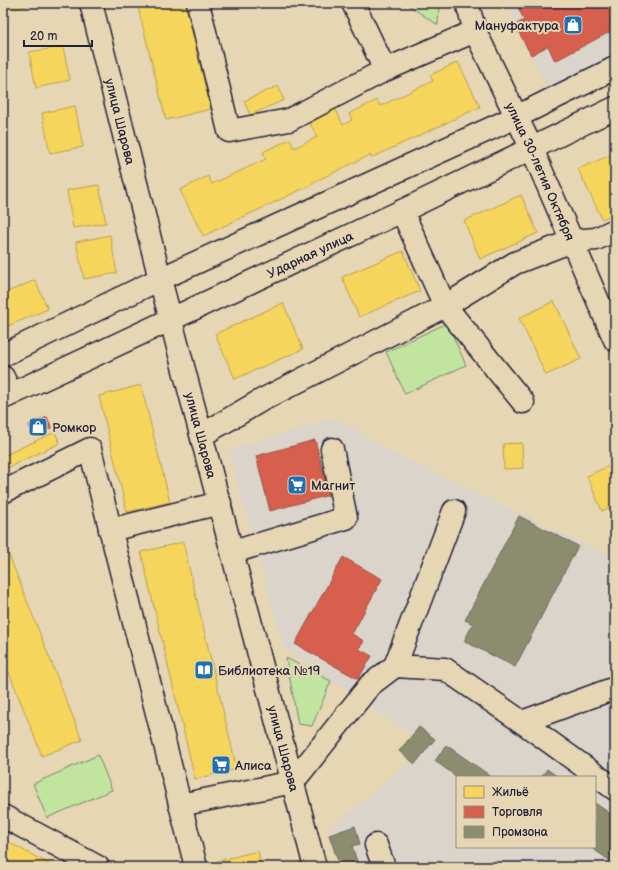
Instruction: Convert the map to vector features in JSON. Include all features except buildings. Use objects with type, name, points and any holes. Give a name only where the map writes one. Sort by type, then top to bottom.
[{"type":"street","name":"улица Шарова","points":[[91,3],[160,279],[315,867]]},
{"type":"street","points":[[198,3],[229,131],[289,120],[385,70],[475,30]]},
{"type":"street","points":[[353,3],[385,70]]},
{"type":"street","name":"улица 30-летия Октября","points":[[467,3],[475,30],[532,149],[615,340]]},
{"type":"street","points":[[3,355],[160,279],[516,117],[615,68]]},
{"type":"street","name":"Ударная улица","points":[[6,390],[171,318],[402,211],[615,108]]},
{"type":"street","points":[[402,211],[445,306],[524,402]]},
{"type":"street","points":[[202,435],[260,401],[445,306],[515,263],[572,241],[596,239],[615,230]]},
{"type":"street","points":[[233,552],[346,518],[332,449]]},
{"type":"street","points":[[3,492],[90,450],[196,867]]},
{"type":"street","points":[[110,530],[220,503]]},
{"type":"street","points":[[180,805],[293,782],[370,685],[395,666],[454,511]]},
{"type":"street","points":[[395,666],[445,669],[615,789]]},
{"type":"street","points":[[522,722],[615,688]]},
{"type":"street","points":[[3,816],[98,867]]},
{"type":"street","points":[[376,845],[384,867]]},
{"type":"shaded area","points":[[506,3],[615,3],[615,56],[548,90]]},
{"type":"shaded area","points":[[335,417],[392,452],[615,559],[615,867],[339,867],[328,830],[428,746],[284,649],[228,451]]},
{"type":"green space","points":[[405,3],[439,3],[438,25]]},
{"type":"green space","points":[[447,323],[466,365],[405,394],[386,352]]},
{"type":"green space","points":[[286,658],[331,681],[312,726],[298,724]]},
{"type":"green space","points":[[98,755],[112,790],[47,818],[33,784]]},
{"type":"place","name":"Мануфактура","points":[[573,25]]},
{"type":"place","name":"Ромкор","points":[[38,427]]},
{"type":"place","name":"Магнит","points":[[297,485]]},
{"type":"place","name":"Библиотека №19","points":[[204,670]]},
{"type":"place","name":"Алиса","points":[[221,765]]}]
